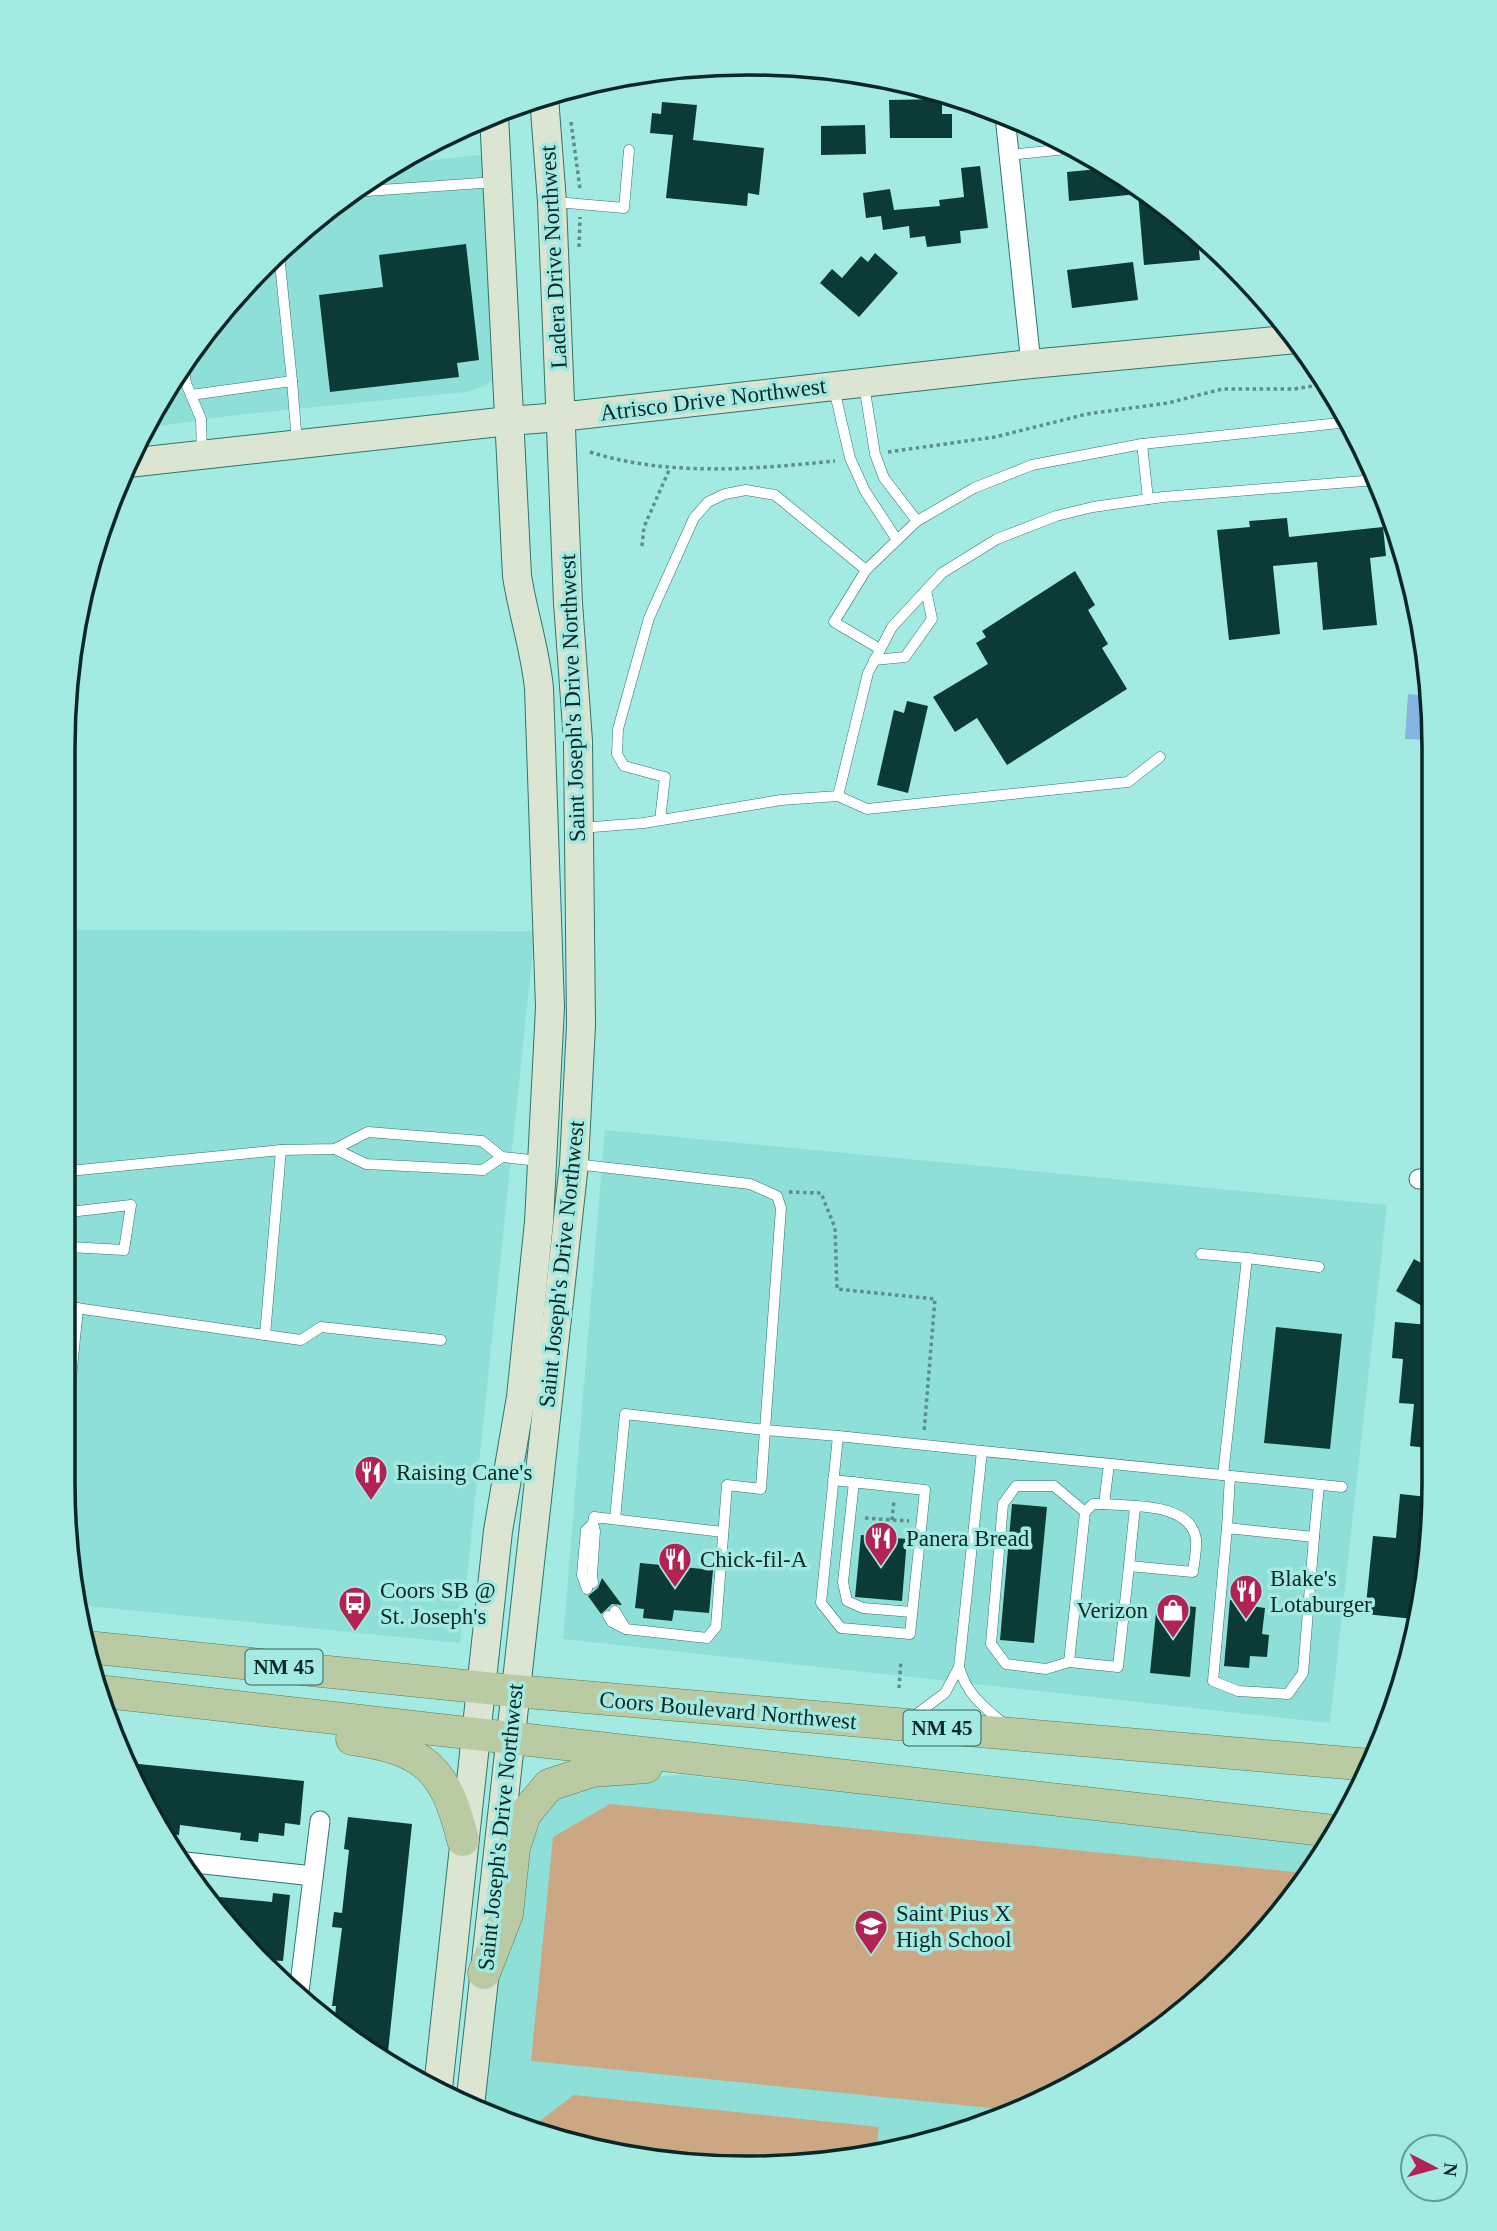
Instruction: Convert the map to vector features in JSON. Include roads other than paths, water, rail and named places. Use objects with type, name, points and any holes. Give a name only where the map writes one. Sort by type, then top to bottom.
[{"type":"main road","name":"Coors Boulevard Northwest","points":[[96,1648],[514,1691],[1360,1764]]},
{"type":"main road","name":"NM 45","points":[[109,1692],[1327,1827]]},
{"type":"main road","points":[[187,1700],[219,1721],[388,1744],[418,1758],[436,1774],[455,1807],[463,1840]]},
{"type":"main road","points":[[484,1973],[507,1914],[514,1848],[525,1814],[549,1785],[592,1771],[715,1761]]},
{"type":"street","name":"Ladera Drive Northwest","points":[[545,107],[552,201],[560,417]]},
{"type":"street","points":[[494,125],[509,421]]},
{"type":"street","points":[[1006,126],[1031,363]]},
{"type":"street","name":"Atrisco Drive Northwest","points":[[140,462],[1031,363],[1284,340]]},
{"type":"street","name":"Saint Joseph's Drive Northwest","points":[[471,2096],[574,1164],[581,1025],[578,741],[568,603],[560,417]]},
{"type":"street","name":"Saint Joseph's Drive Northwest","points":[[436,2078],[498,1531],[522,1396],[543,1161],[550,1007],[541,727],[535,654],[522,610],[517,576],[509,421]]},
{"type":"street","points":[[543,1161],[574,1164]]},
{"type":"street","points":[[300,1984],[320,1821]]},
{"type":"street","points":[[193,1863],[313,1875]]},
{"type":"lane","points":[[552,201],[624,208],[629,150]]},
{"type":"lane","points":[[1009,155],[1056,150]]},
{"type":"lane","points":[[373,190],[497,182]]},
{"type":"lane","points":[[280,265],[297,444]]},
{"type":"lane","points":[[186,378],[201,419],[202,455]]},
{"type":"lane","points":[[191,395],[292,381]]},
{"type":"lane","points":[[863,382],[875,454],[884,478],[917,522]]},
{"type":"lane","points":[[833,385],[850,458],[865,491],[897,540]]},
{"type":"lane","points":[[880,649],[834,622],[866,569],[917,522],[974,488],[1032,465],[1142,444],[1338,423]]},
{"type":"lane","points":[[1142,444],[1148,499]]},
{"type":"lane","points":[[838,796],[868,673],[892,626],[942,573],[997,539],[1061,515],[1093,507],[1148,499],[1366,481]]},
{"type":"lane","points":[[660,820],[665,777],[624,766],[617,754],[618,729],[649,618],[694,518],[708,502],[724,494],[746,490],[775,495],[866,569]]},
{"type":"lane","points":[[874,660],[905,657],[932,619],[926,590]]},
{"type":"lane","points":[[578,828],[660,820],[781,800],[838,796],[867,809],[1128,782],[1160,757]]},
{"type":"lane","points":[[75,1170],[281,1150],[335,1149],[368,1132],[482,1141],[502,1157],[543,1161]]},
{"type":"lane","points":[[335,1149],[366,1164],[484,1170],[502,1157]]},
{"type":"lane","points":[[265,1335],[281,1150]]},
{"type":"lane","points":[[574,1164],[750,1184],[777,1196],[781,1208],[761,1489],[727,1485],[716,1627],[706,1638],[626,1629],[612,1613]]},
{"type":"lane","points":[[75,1211],[131,1205],[124,1250],[75,1248]]},
{"type":"lane","points":[[1201,1254],[1319,1267]]},
{"type":"lane","points":[[1247,1258],[1227,1475],[1227,1528],[1213,1681],[1238,1691],[1288,1693],[1303,1674],[1319,1485]]},
{"type":"lane","points":[[75,1308],[301,1340],[321,1327],[441,1340]]},
{"type":"lane","points":[[615,1519],[625,1413],[765,1430],[1342,1487]]},
{"type":"lane","points":[[833,1480],[925,1490],[910,1634],[841,1628],[821,1603],[833,1480],[838,1436]]},
{"type":"lane","points":[[897,1724],[928,1707],[946,1693],[959,1667],[982,1451]]},
{"type":"lane","points":[[1104,1504],[1109,1464]]},
{"type":"lane","points":[[854,1482],[844,1582],[846,1601],[863,1608],[912,1612]]},
{"type":"lane","points":[[1085,1512],[1054,1486],[1016,1486],[1003,1504],[991,1644],[1006,1664],[1046,1669],[1069,1662],[1118,1667],[1135,1507]]},
{"type":"lane","points":[[1069,1662],[1085,1512],[1093,1504],[1173,1511],[1189,1524],[1196,1541],[1193,1572],[1129,1566]]},
{"type":"lane","points":[[590,1586],[596,1531],[593,1520],[615,1519],[723,1532]]},
{"type":"lane","points":[[1227,1528],[1314,1537]]},
{"type":"lane","points":[[959,1667],[969,1693],[1003,1724],[1022,1735]]},
{"type":"place","name":"Raising Cane's","points":[[371,1502]]},
{"type":"place","name":"Panera Bread","points":[[881,1568]]},
{"type":"place","name":"Chick-fil-A","points":[[675,1589]]},
{"type":"place","name":"Blake's Lotaburger","points":[[1246,1621]]},
{"type":"place","name":"Coors SB @ St. Joseph's","points":[[355,1633]]},
{"type":"place","name":"Verizon","points":[[1173,1640]]},
{"type":"place","name":"Saint Pius X High School","points":[[871,1956]]}]
